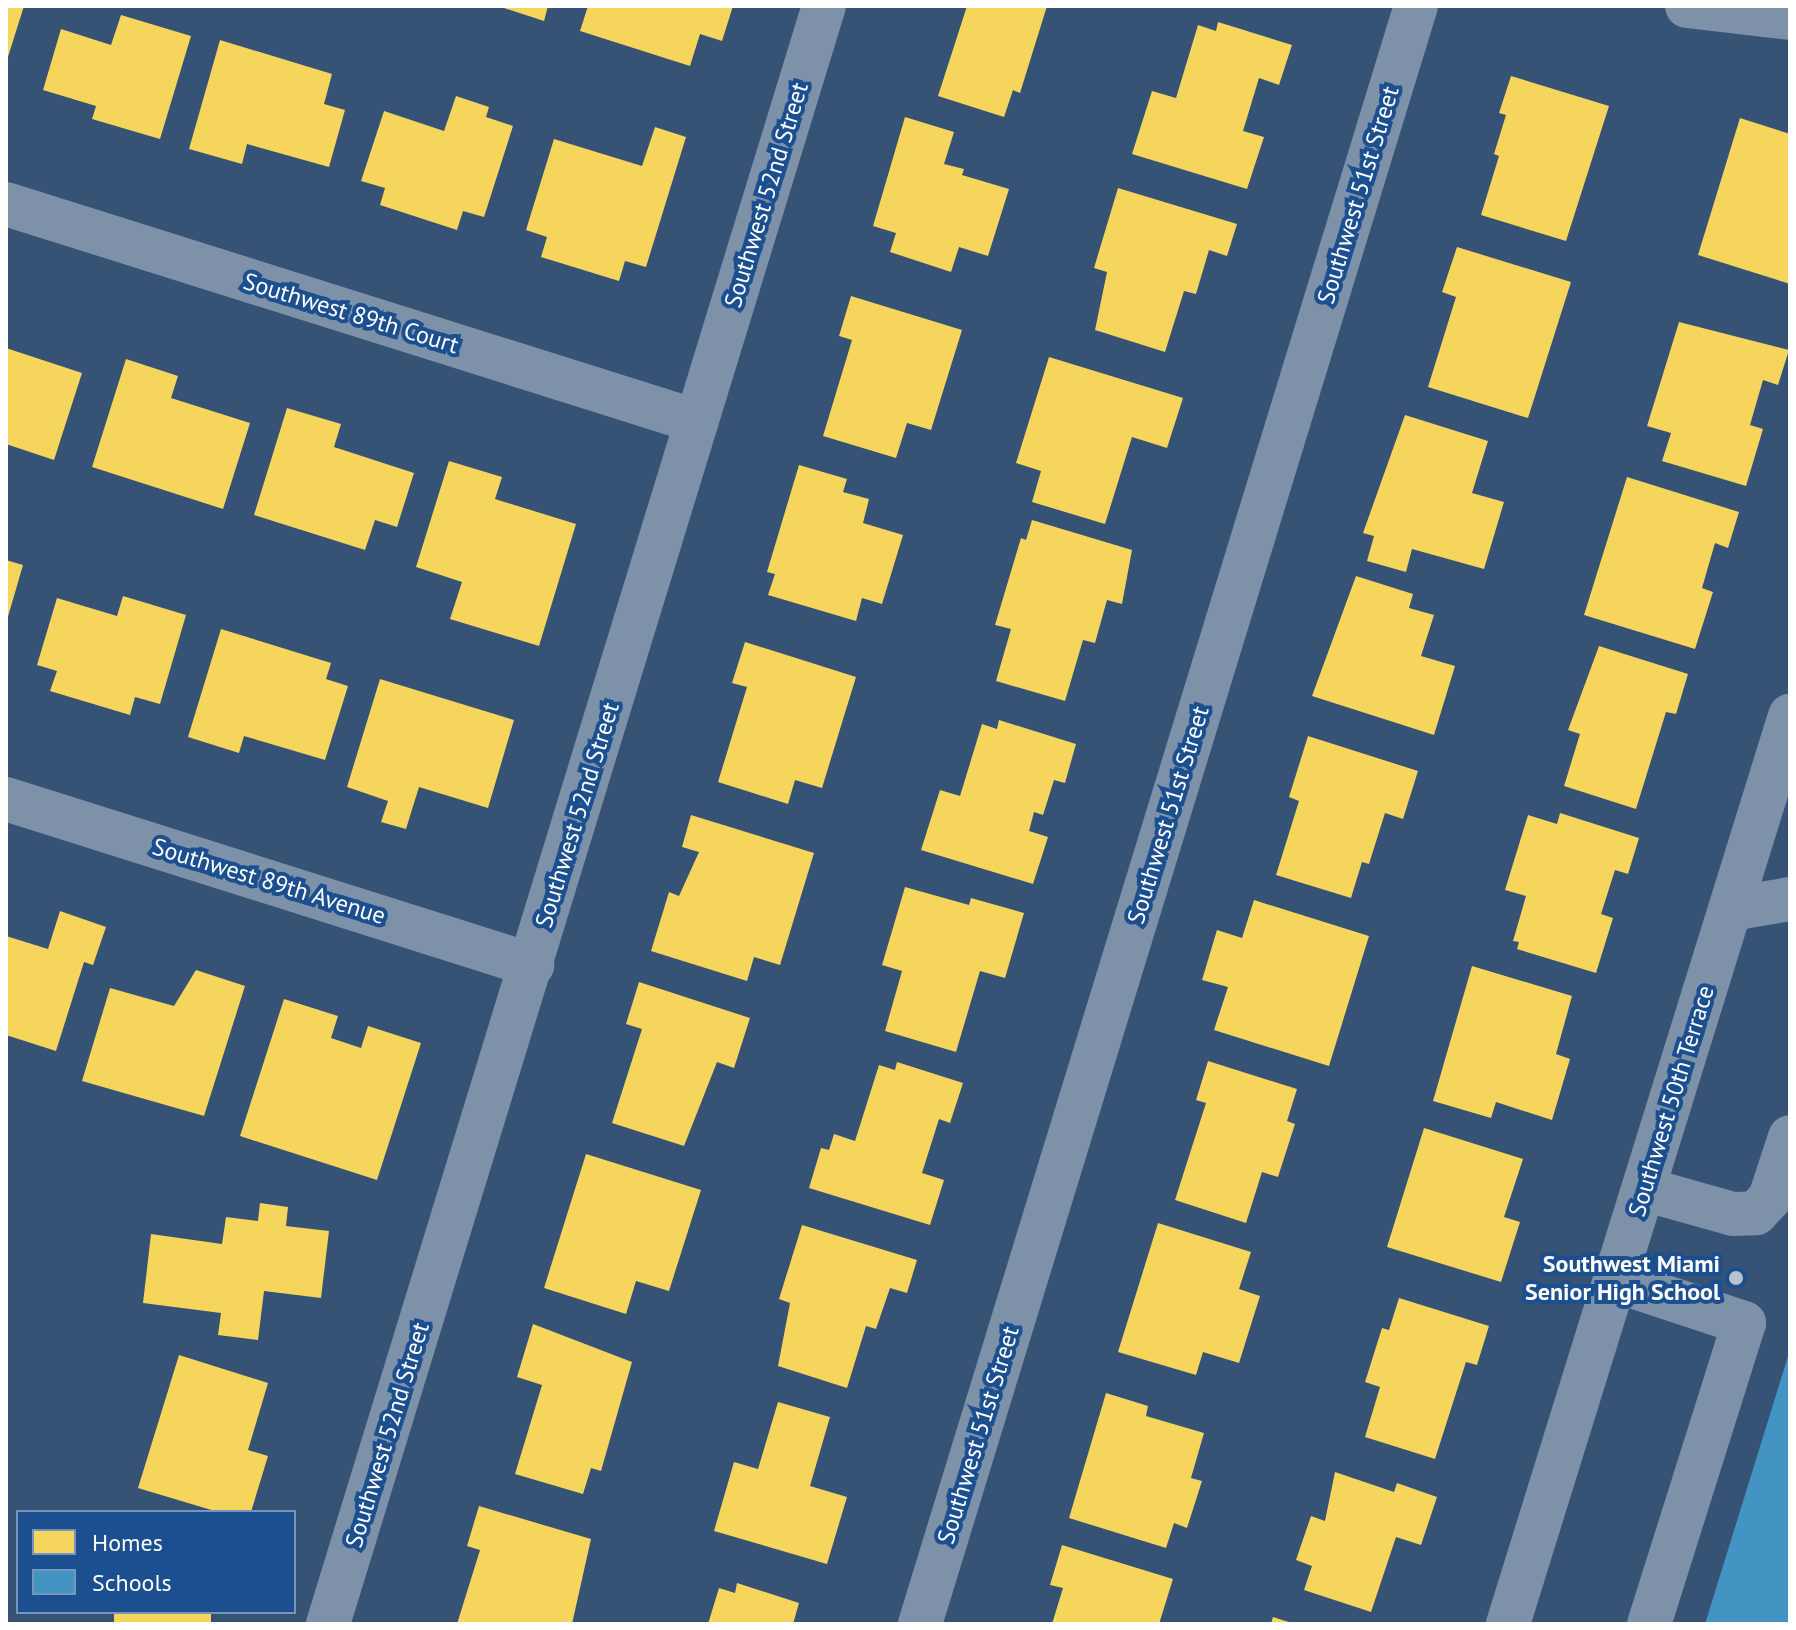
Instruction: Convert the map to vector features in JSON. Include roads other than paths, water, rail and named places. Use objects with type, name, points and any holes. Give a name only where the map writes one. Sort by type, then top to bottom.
[{"type":"street","name":"Southwest 52nd Street","points":[[328,1624],[824,6]]},
{"type":"street","name":"Southwest 51st Street","points":[[920,1624],[1416,6]]},
{"type":"street","points":[[1687,6],[1790,18]]},
{"type":"street","name":"Southwest 89th Court","points":[[6,204],[696,421]]},
{"type":"street","name":"Southwest 50th Terrace","points":[[1508,1624],[1790,716]]},
{"type":"street","name":"Southwest 89th Avenue","points":[[6,799],[532,965]]},
{"type":"street","points":[[1731,909],[1789,901]]},
{"type":"street","points":[[1644,1189],[1733,1214],[1756,1213],[1770,1198],[1790,1137]]},
{"type":"street","points":[[1617,1281],[1744,1323],[1649,1624]]},
{"type":"place","name":"Southwest Miami Senior High School","points":[[1736,1278]]}]
